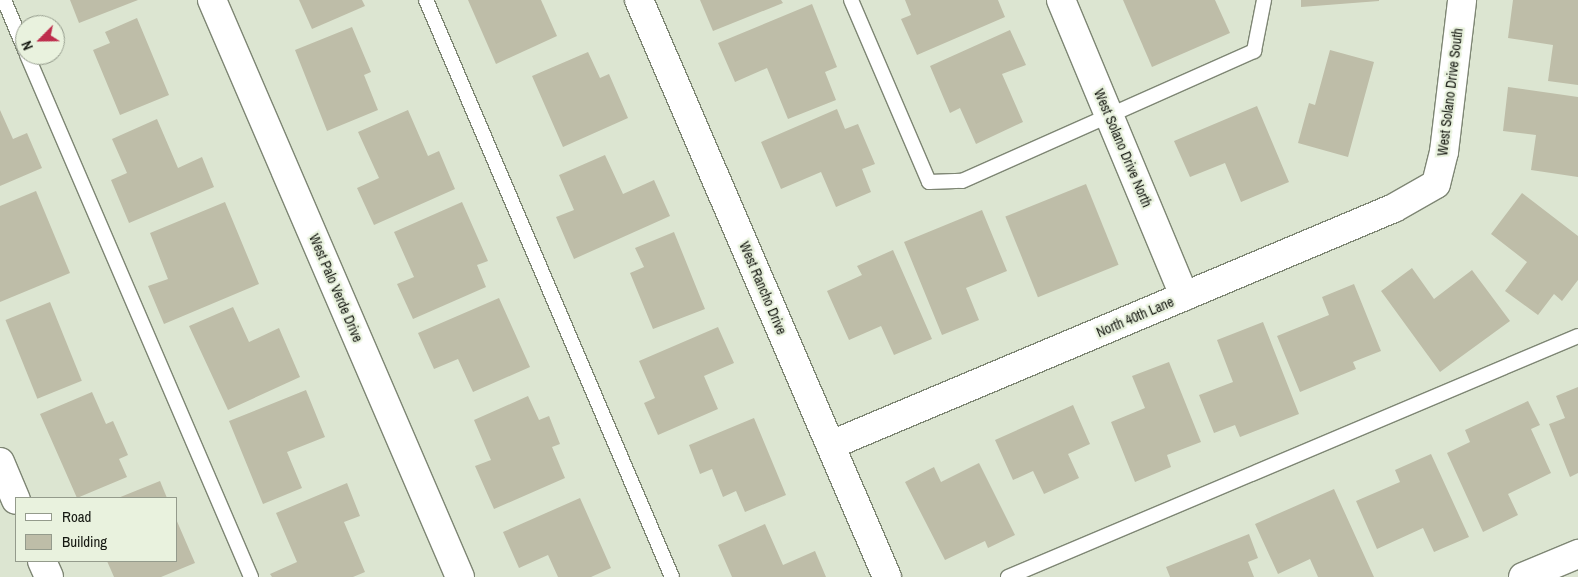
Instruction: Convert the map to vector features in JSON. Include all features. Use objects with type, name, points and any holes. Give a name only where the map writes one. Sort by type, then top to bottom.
[{"type":"street","name":"West Palo Verde Drive","points":[[212,0],[460,577]]},
{"type":"street","name":"West Rancho Drive","points":[[639,0],[888,577]]},
{"type":"street","name":"West Solano Drive North","points":[[1061,0],[1184,296]]},
{"type":"street","name":"West Solano Drive South","points":[[1436,184],[1444,152],[1462,0]]},
{"type":"street","name":"North 40th Lane","points":[[831,445],[1394,208],[1436,184]]},
{"type":"street","points":[[0,462],[15,498]]},
{"type":"street","points":[[1523,577],[1578,554]]},
{"type":"street","points":[[42,562],[49,577]]},
{"type":"lane","points":[[4,0],[15,26]]},
{"type":"lane","points":[[426,0],[672,577]]},
{"type":"lane","points":[[851,0],[929,182],[962,181],[1254,51],[1264,0]]},
{"type":"lane","points":[[31,65],[251,577]]},
{"type":"lane","points":[[1008,577],[1578,336]]},
{"type":"building","points":[[70,0],[138,0],[79,23]]},
{"type":"building","points":[[299,0],[362,0],[365,6],[312,29]]},
{"type":"building","points":[[468,0],[541,0],[557,36],[496,64]]},
{"type":"building","points":[[700,0],[781,0],[783,3],[713,31]]},
{"type":"building","points":[[905,0],[998,0],[1005,17],[917,55],[901,19],[911,15]]},
{"type":"building","points":[[1123,0],[1215,0],[1230,33],[1152,67]]},
{"type":"building","points":[[1301,0],[1379,0],[1379,1],[1301,7]]},
{"type":"building","points":[[1513,0],[1578,0],[1578,85],[1548,81],[1553,45],[1508,38]]},
{"type":"building","points":[[812,4],[837,67],[825,72],[836,100],[788,119],[767,68],[735,82],[718,43]]},
{"type":"building","points":[[137,18],[169,95],[120,115],[93,50],[110,43],[105,32]]},
{"type":"building","points":[[352,27],[371,72],[364,75],[378,110],[327,131],[295,50]]},
{"type":"building","points":[[1010,30],[1026,65],[1002,74],[1023,122],[976,144],[960,108],[950,113],[930,66]]},
{"type":"building","points":[[1330,50],[1374,62],[1348,157],[1298,143],[1309,103],[1315,105]]},
{"type":"building","points":[[588,52],[600,78],[609,74],[628,118],[563,147],[532,76]]},
{"type":"building","points":[[1508,87],[1578,97],[1578,177],[1531,170],[1536,135],[1503,131]]},
{"type":"building","points":[[1257,106],[1289,182],[1241,202],[1225,163],[1190,177],[1174,141]]},
{"type":"building","points":[[837,109],[845,129],[858,124],[875,164],[862,169],[871,192],[836,207],[821,172],[781,189],[761,142]]},
{"type":"building","points":[[0,110],[13,139],[27,133],[42,168],[0,186]]},
{"type":"building","points":[[408,110],[428,156],[439,151],[455,189],[374,225],[357,188],[379,178],[358,132]]},
{"type":"building","points":[[157,119],[178,168],[202,157],[214,187],[129,223],[111,180],[127,173],[112,139]]},
{"type":"building","points":[[605,155],[623,194],[654,180],[670,216],[574,259],[556,217],[574,210],[559,175]]},
{"type":"building","points":[[1086,184],[1119,265],[1038,297],[1005,217]]},
{"type":"building","points":[[36,191],[70,273],[0,302],[0,206]]},
{"type":"building","points":[[1522,193],[1578,236],[1578,280],[1562,301],[1554,294],[1538,315],[1505,291],[1527,262],[1491,234]]},
{"type":"building","points":[[225,202],[259,284],[164,324],[148,286],[168,279],[150,233]]},
{"type":"building","points":[[462,202],[488,261],[477,265],[486,287],[413,319],[397,284],[414,277],[394,232]]},
{"type":"building","points":[[982,210],[1007,271],[966,288],[979,320],[942,335],[904,242]]},
{"type":"building","points":[[674,232],[705,309],[653,329],[630,273],[644,267],[635,248]]},
{"type":"building","points":[[893,250],[932,339],[894,355],[881,326],[849,340],[827,291],[862,275],[857,266]]},
{"type":"building","points":[[1412,268],[1434,299],[1472,270],[1510,321],[1440,372],[1381,291]]},
{"type":"building","points":[[1354,284],[1381,351],[1353,362],[1356,369],[1300,392],[1277,336],[1329,315],[1322,297]]},
{"type":"building","points":[[499,298],[530,367],[473,392],[458,359],[434,369],[418,333]]},
{"type":"building","points":[[50,302],[82,381],[37,399],[5,320]]},
{"type":"building","points":[[233,307],[249,342],[279,328],[300,377],[228,410],[189,326]]},
{"type":"building","points":[[1263,322],[1299,414],[1240,437],[1235,425],[1214,433],[1199,395],[1233,382],[1217,340]]},
{"type":"building","points":[[718,327],[734,363],[704,376],[718,409],[658,435],[644,403],[655,398],[639,361]]},
{"type":"building","points":[[1169,362],[1201,442],[1167,455],[1171,467],[1135,482],[1111,422],[1145,408],[1132,376]]},
{"type":"building","points":[[1578,387],[1578,473],[1570,477],[1549,424],[1565,418],[1556,396]]},
{"type":"building","points":[[306,390],[325,437],[287,452],[302,488],[263,504],[229,421]]},
{"type":"building","points":[[92,392],[106,424],[113,421],[128,455],[119,459],[127,477],[77,497],[40,414]]},
{"type":"building","points":[[528,396],[539,420],[549,416],[560,444],[552,447],[565,478],[494,509],[475,466],[491,460],[474,420]]},
{"type":"building","points":[[1528,401],[1540,425],[1531,429],[1551,473],[1508,494],[1518,515],[1483,532],[1447,453],[1470,442],[1465,430]]},
{"type":"building","points":[[1073,405],[1090,444],[1068,454],[1079,478],[1044,494],[1033,471],[1013,480],[995,440]]},
{"type":"building","points":[[754,418],[786,495],[745,512],[736,491],[723,497],[712,469],[700,474],[689,445]]},
{"type":"building","points":[[1431,454],[1469,537],[1434,552],[1423,528],[1377,549],[1356,501],[1400,482],[1395,470]]},
{"type":"building","points":[[979,463],[1015,535],[988,548],[985,541],[945,560],[905,482],[934,467],[941,482]]},
{"type":"building","points":[[160,481],[167,497],[120,497]]},
{"type":"building","points":[[347,483],[360,516],[344,522],[365,572],[353,577],[272,577],[270,574],[297,562],[276,513]]},
{"type":"building","points":[[1334,489],[1374,577],[1318,577],[1310,559],[1278,574],[1255,524]]},
{"type":"building","points":[[580,498],[611,568],[591,577],[558,577],[548,555],[519,568],[503,532]]},
{"type":"building","points":[[178,524],[195,563],[161,577],[114,577],[107,562],[178,562]]},
{"type":"building","points":[[765,524],[783,565],[815,551],[826,577],[732,577],[718,545]]},
{"type":"building","points":[[1249,534],[1258,558],[1248,562],[1254,577],[1170,577],[1166,567]]}]
